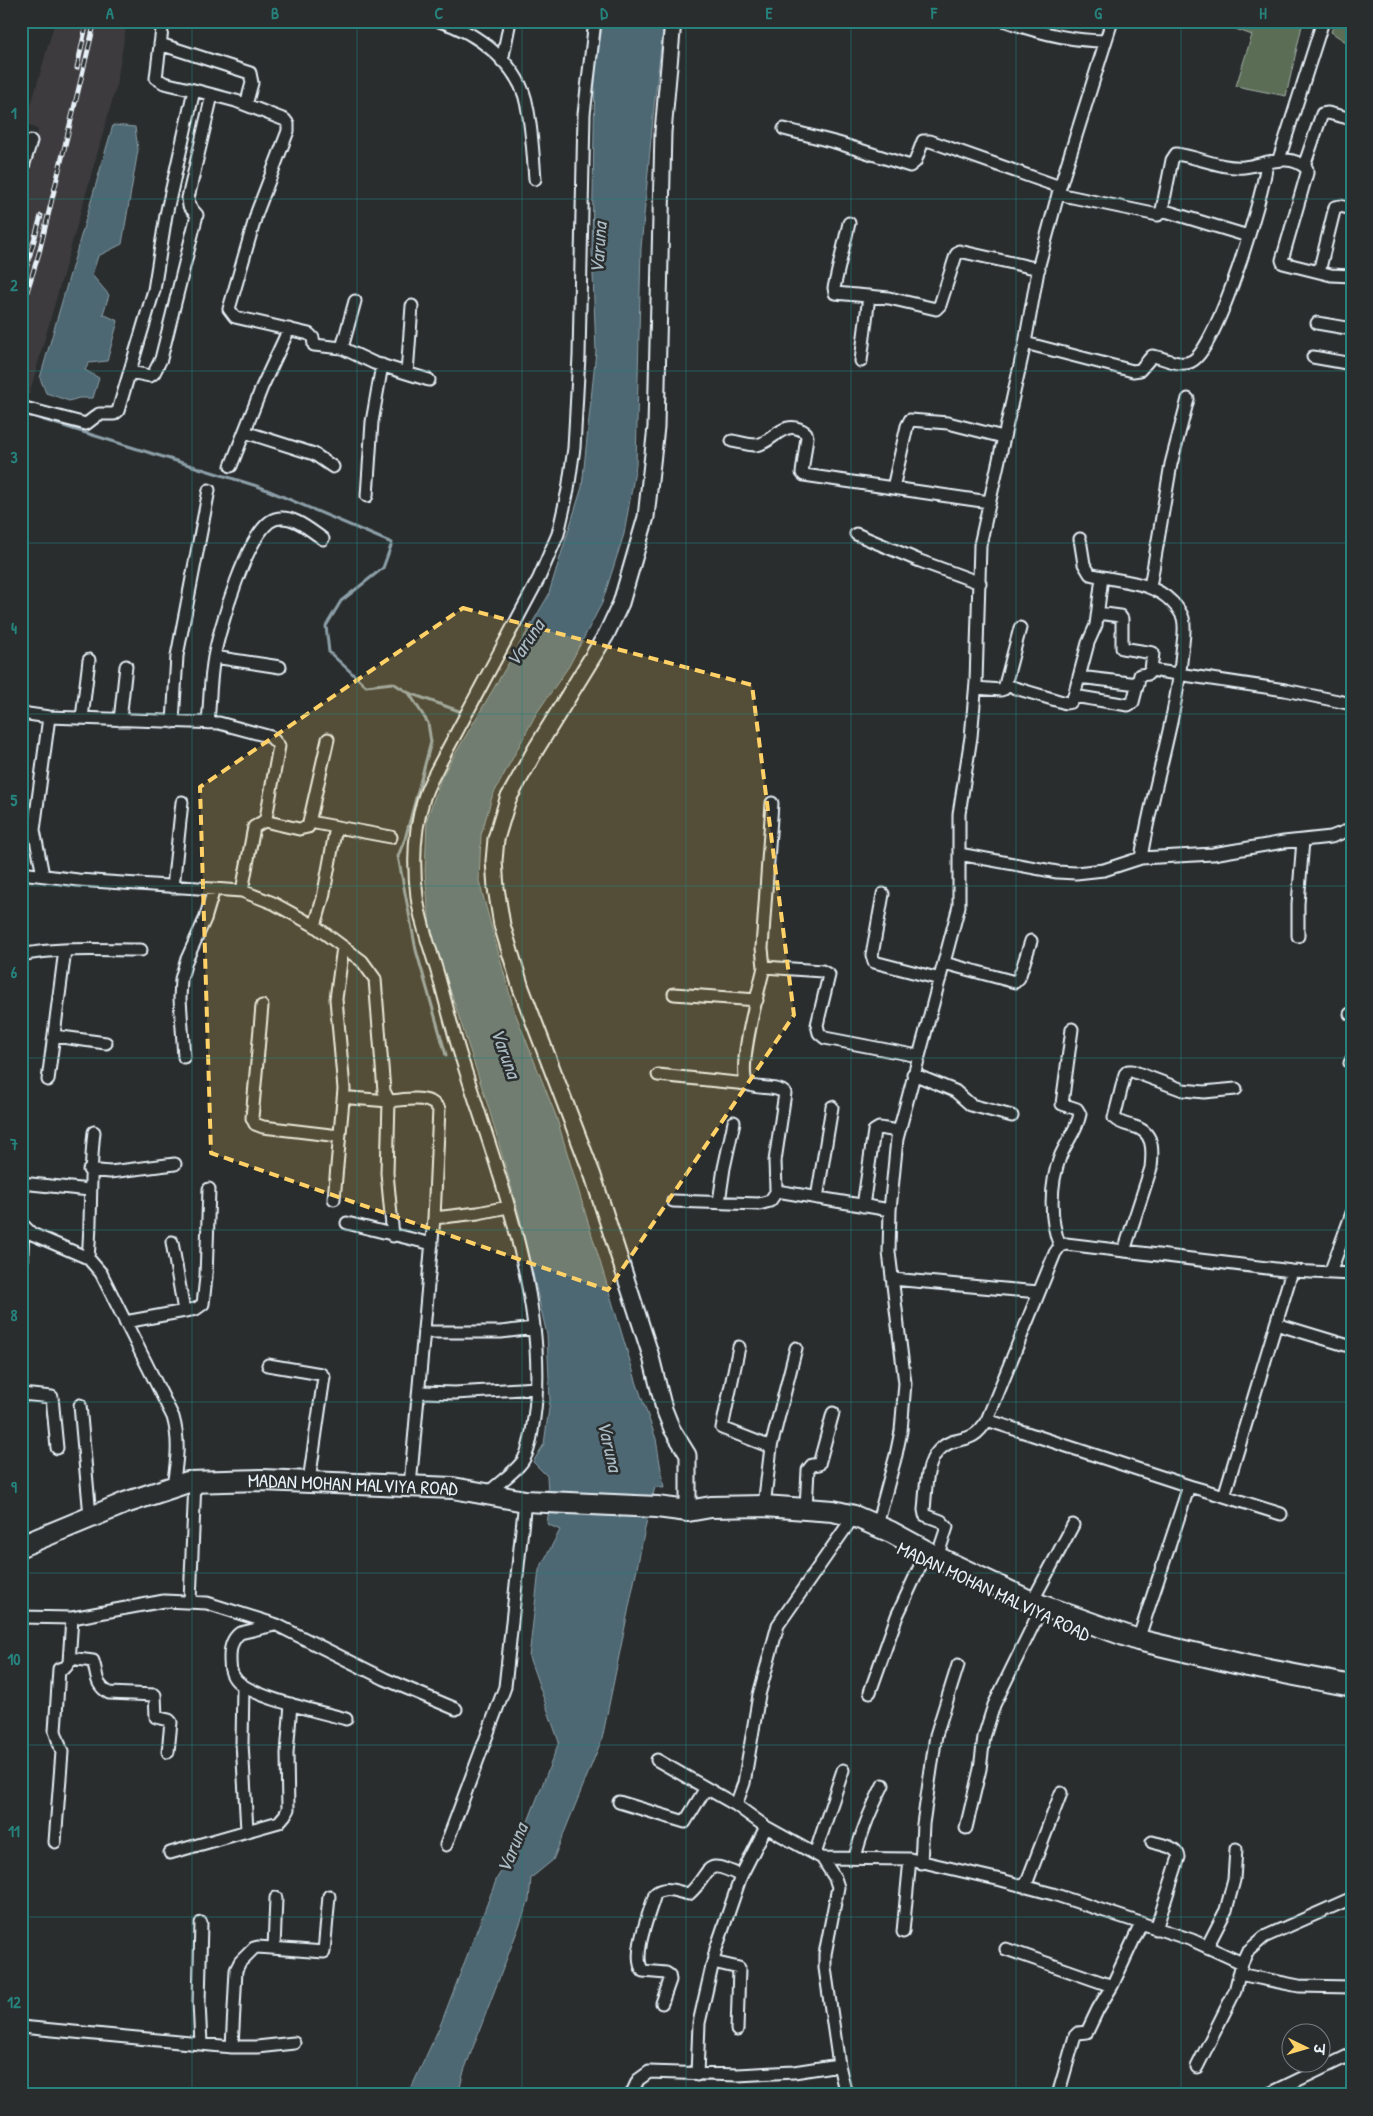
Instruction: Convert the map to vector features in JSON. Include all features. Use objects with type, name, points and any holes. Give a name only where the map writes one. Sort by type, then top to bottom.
[{"type":"highway","name":"MADAN MOHAN MALVIYA ROAD","points":[[21,1546],[90,1516],[173,1486],[195,1482],[262,1480],[453,1488],[525,1501],[657,1507],[712,1514],[768,1513],[852,1519],[876,1525],[929,1556]]},
{"type":"highway","name":"MADAN MOHAN MALVIYA ROAD","points":[[691,1511],[711,1507],[764,1506],[833,1510],[1035,1608],[1128,1649],[1352,1695]]},
{"type":"highway","name":"MADAN MOHAN MALVIYA ROAD","points":[[1035,1608],[1138,1640],[1248,1666],[1352,1686]]},
{"type":"street","points":[[163,21],[156,78],[164,83],[246,105],[285,120],[288,124],[288,131],[257,212],[229,309],[235,317],[309,334],[313,338],[314,345],[342,348],[382,365],[429,380]]},
{"type":"street","points":[[439,21],[465,31],[481,41],[502,61],[521,86],[527,105],[534,179]]},
{"type":"street","points":[[502,61],[510,21]]},
{"type":"street","points":[[488,1493],[522,1462],[532,1433],[537,1388],[534,1328],[527,1283],[508,1207],[462,1061],[417,898],[415,867],[416,833],[424,798],[438,767],[543,569],[558,534],[568,490],[574,448],[579,356],[584,114],[595,21]]},
{"type":"street","points":[[673,21],[663,132],[656,427],[646,517],[621,603],[606,634],[508,799],[496,839],[494,861],[502,925],[521,988],[593,1176],[650,1352],[664,1409],[672,1429],[688,1455],[691,1511]]},
{"type":"street","points":[[1006,21],[1041,32],[1078,40],[1105,40]]},
{"type":"street","points":[[1041,32],[1046,21]]},
{"type":"street","points":[[876,1525],[901,1431],[905,1384],[889,1252],[890,1210],[898,1132],[959,906],[959,814],[971,737],[976,688],[980,545],[1025,343],[1039,269],[1059,190],[1112,21]]},
{"type":"street","points":[[1279,159],[1323,21]]},
{"type":"street","points":[[160,44],[250,73],[252,83],[246,105]]},
{"type":"street","points":[[21,406],[86,424],[99,414],[114,414],[118,411],[154,290],[166,215],[194,90]]},
{"type":"street","points":[[130,372],[150,376],[154,373],[161,359],[197,215],[189,206],[188,198],[212,95]]},
{"type":"street","points":[[1352,119],[1328,113],[1322,114],[1304,166],[1307,172],[1282,260],[1286,265],[1352,276]]},
{"type":"street","points":[[784,130],[838,142],[910,166],[915,162],[923,140],[930,141],[1059,190],[1153,215],[1158,215],[1162,210],[1172,160],[1176,154],[1229,166],[1243,167],[1279,159],[1304,166]]},
{"type":"street","points":[[21,173],[31,141]]},
{"type":"street","points":[[1025,343],[1133,371],[1140,370],[1152,356],[1175,362],[1192,361],[1198,355],[1227,301],[1238,272],[1264,181],[1267,162]]},
{"type":"street","points":[[1319,272],[1335,208],[1340,206],[1352,209]]},
{"type":"street","points":[[1162,210],[1248,236]]},
{"type":"street","points":[[849,223],[834,291],[838,294],[889,298],[936,309],[940,305],[959,251],[1039,269]]},
{"type":"street","points":[[862,361],[869,296]]},
{"type":"street","points":[[342,348],[355,301]]},
{"type":"street","points":[[407,373],[412,306]]},
{"type":"street","points":[[1317,323],[1352,329]]},
{"type":"street","points":[[231,466],[262,387],[289,330]]},
{"type":"street","points":[[1313,357],[1352,364]]},
{"type":"street","points":[[367,496],[372,422],[382,365]]},
{"type":"street","points":[[1150,587],[1171,464],[1188,399]]},
{"type":"street","points":[[893,488],[910,420],[948,423],[1003,438]]},
{"type":"street","points":[[732,441],[756,445],[764,443],[784,429],[803,430],[807,437],[802,472],[804,475],[989,502]]},
{"type":"street","points":[[245,432],[314,454],[333,467]]},
{"type":"street","points":[[173,722],[177,656],[209,490]]},
{"type":"street","points":[[208,723],[214,657],[238,574],[252,542],[272,520],[289,519],[323,539]]},
{"type":"street","points":[[856,534],[920,561],[980,583]]},
{"type":"street","points":[[1080,539],[1086,570],[1090,574],[1150,587],[1162,593],[1172,602],[1183,618],[1184,629],[1180,675],[1152,799],[1141,858]]},
{"type":"street","points":[[1005,685],[1066,703],[1071,702],[1096,625],[1102,577]]},
{"type":"street","points":[[1074,696],[1128,705],[1133,702],[1140,676],[1148,674],[1151,670],[1153,652],[1122,648],[1122,619],[1120,616],[1098,613]]},
{"type":"street","points":[[976,688],[1001,690],[1005,685],[1020,628]]},
{"type":"street","points":[[214,657],[280,667]]},
{"type":"street","points":[[82,718],[89,660]]},
{"type":"street","points":[[120,720],[126,666]]},
{"type":"street","points":[[1151,670],[1351,701]]},
{"type":"street","points":[[1079,677],[1138,684]]},
{"type":"street","points":[[21,713],[49,717],[219,723],[271,737],[277,742],[279,751],[264,821]]},
{"type":"street","points":[[43,875],[34,830],[49,717]]},
{"type":"street","points":[[242,891],[254,827],[264,821],[306,829],[310,822],[328,739]]},
{"type":"street","points":[[173,886],[182,802]]},
{"type":"street","points":[[747,1084],[744,1077],[745,1054],[764,967],[762,948],[772,803]]},
{"type":"street","points":[[310,822],[391,837]]},
{"type":"street","points":[[315,926],[323,898],[336,827]]},
{"type":"street","points":[[959,854],[1057,872],[1076,873],[1104,870],[1141,858],[1214,854],[1331,837],[1352,829]]},
{"type":"street","points":[[1298,936],[1298,904],[1303,840]]},
{"type":"street","points":[[21,873],[78,880],[242,891],[273,903],[315,926],[362,961],[375,980],[384,1091],[389,1101],[387,1173],[393,1236]]},
{"type":"street","points":[[184,1057],[180,998],[181,979],[186,960],[204,919],[214,889]]},
{"type":"street","points":[[883,894],[872,955],[874,962],[940,979]]},
{"type":"street","points":[[944,963],[1015,982],[1019,978],[1031,941]]},
{"type":"street","points":[[334,1199],[344,1089],[336,999],[342,947]]},
{"type":"street","points":[[48,1080],[65,950]]},
{"type":"street","points":[[21,955],[41,951],[140,950]]},
{"type":"street","points":[[764,967],[822,971],[829,975],[817,1026],[819,1033],[825,1038],[918,1056]]},
{"type":"street","points":[[674,994],[757,1000]]},
{"type":"street","points":[[262,1006],[252,1118],[254,1124],[339,1136]]},
{"type":"street","points":[[1060,1246],[1053,1218],[1052,1196],[1060,1157],[1078,1124],[1080,1114],[1077,1109],[1062,1104],[1072,1029]]},
{"type":"street","points":[[54,1036],[106,1043]]},
{"type":"street","points":[[1124,1251],[1151,1168],[1153,1154],[1151,1138],[1146,1132],[1139,1128],[1119,1123],[1114,1118],[1125,1074],[1128,1070],[1132,1071],[1183,1090],[1204,1092],[1236,1089]]},
{"type":"street","points":[[913,1074],[955,1091],[972,1105],[1012,1116]]},
{"type":"street","points":[[658,1075],[747,1084],[752,1087],[781,1090],[785,1093],[775,1162],[775,1185],[777,1192]]},
{"type":"street","points":[[351,1098],[389,1101],[429,1100],[435,1103],[439,1109],[434,1218],[420,1392],[410,1486]]},
{"type":"street","points":[[817,1198],[832,1107]]},
{"type":"street","points":[[719,1202],[734,1122]]},
{"type":"street","points":[[863,1206],[874,1131],[879,1128],[898,1132]]},
{"type":"street","points":[[88,1258],[90,1170],[94,1132]]},
{"type":"street","points":[[90,1170],[110,1172],[175,1164]]},
{"type":"street","points":[[21,1183],[90,1190]]},
{"type":"street","points":[[125,1322],[196,1309],[203,1304],[209,1189]]},
{"type":"street","points":[[777,1192],[890,1210]]},
{"type":"street","points":[[673,1201],[766,1203],[777,1192]]},
{"type":"street","points":[[434,1218],[478,1213],[508,1207]]},
{"type":"street","points":[[1330,1273],[1352,1213]]},
{"type":"street","points":[[347,1223],[393,1236],[432,1244]]},
{"type":"street","points":[[22,1225],[32,1234],[88,1258],[101,1273],[173,1417],[178,1434],[178,1451],[173,1486]]},
{"type":"street","points":[[21,1276],[22,1225]]},
{"type":"street","points":[[172,1242],[184,1311]]},
{"type":"street","points":[[870,1692],[897,1616],[947,1527],[941,1521],[925,1515],[929,1471],[933,1460],[939,1450],[948,1444],[975,1436],[980,1432],[987,1420],[1055,1253],[1060,1246],[1066,1244],[1292,1271],[1352,1274]]},
{"type":"street","points":[[1224,1496],[1292,1271]]},
{"type":"street","points":[[892,1279],[1039,1292]]},
{"type":"street","points":[[1276,1324],[1352,1347]]},
{"type":"street","points":[[425,1332],[501,1332],[534,1328]]},
{"type":"street","points":[[739,1347],[722,1428],[771,1447]]},
{"type":"street","points":[[764,1506],[771,1447],[796,1348]]},
{"type":"street","points":[[268,1365],[321,1374],[324,1377],[309,1481]]},
{"type":"street","points":[[420,1392],[455,1393],[537,1388]]},
{"type":"street","points":[[21,1394],[52,1397],[57,1448]]},
{"type":"street","points":[[80,1405],[90,1516]]},
{"type":"street","points":[[806,1508],[808,1470],[812,1465],[819,1464],[832,1413]]},
{"type":"street","points":[[987,1420],[1281,1514]]},
{"type":"street","points":[[190,1601],[195,1482]]},
{"type":"street","points":[[1138,1640],[1189,1486]]},
{"type":"street","points":[[446,1845],[505,1687],[525,1501]]},
{"type":"street","points":[[736,1805],[744,1783],[759,1694],[778,1625],[852,1519]]},
{"type":"street","points":[[966,1828],[980,1769],[984,1737],[992,1711],[1035,1608],[1073,1525]]},
{"type":"street","points":[[21,1617],[72,1618],[164,1601],[207,1602],[277,1625],[385,1679],[456,1709]]},
{"type":"street","points":[[55,1842],[62,1752],[55,1731],[56,1701],[59,1669],[69,1664],[72,1618]]},
{"type":"street","points":[[277,1625],[236,1636],[231,1645],[230,1669],[236,1680],[259,1695],[346,1719]]},
{"type":"street","points":[[70,1658],[93,1661],[96,1679],[109,1693],[155,1695],[156,1717],[171,1722],[168,1752]]},
{"type":"street","points":[[903,1932],[923,1824],[936,1735],[958,1665]]},
{"type":"street","points":[[243,1686],[242,1743],[247,1830]]},
{"type":"street","points":[[170,1853],[279,1822],[285,1815],[288,1809],[287,1753],[291,1704]]},
{"type":"street","points":[[657,1760],[736,1805],[766,1827],[818,1856],[835,1878],[838,1887],[825,1968],[838,2065],[846,2095]]},
{"type":"street","points":[[818,1856],[843,1770]]},
{"type":"street","points":[[855,1858],[869,1811],[882,1785]]},
{"type":"street","points":[[619,1802],[685,1822],[706,1788]]},
{"type":"street","points":[[1025,1887],[1061,1793]]},
{"type":"street","points":[[697,2075],[699,2023],[713,1962],[741,1876],[766,1827]]},
{"type":"street","points":[[1152,1842],[1174,1849],[1178,1852],[1179,1857],[1156,1929]]},
{"type":"street","points":[[1208,1947],[1226,1910],[1234,1880],[1236,1849]]},
{"type":"street","points":[[818,1856],[916,1861],[1025,1887],[1053,1894],[1208,1947],[1241,1969],[1299,1986],[1352,1987]]},
{"type":"street","points":[[662,2003],[670,1980],[669,1976],[666,1973],[643,1971],[639,1966],[638,1960],[642,1937],[655,1894],[660,1890],[666,1889],[689,1894],[708,1869],[716,1866],[722,1866],[741,1876]]},
{"type":"street","points":[[232,2047],[238,1965],[255,1947],[324,1952],[329,1896]]},
{"type":"street","points":[[274,1948],[276,1898]]},
{"type":"street","points":[[1197,2067],[1235,1991],[1247,1952],[1264,1937],[1352,1898]]},
{"type":"street","points":[[200,1923],[199,2002],[201,2044]]},
{"type":"street","points":[[1058,2095],[1076,2036],[1078,2033],[1087,2032],[1112,1986],[1141,1924]]},
{"type":"street","points":[[1006,1949],[1112,1986]]},
{"type":"street","points":[[713,1962],[739,1968],[737,2030]]},
{"type":"street","points":[[21,2027],[232,2047],[257,2047],[294,2043]]},
{"type":"street","points":[[1267,2095],[1352,2054]]},
{"type":"street","points":[[631,2095],[638,2080],[649,2072],[657,2070],[697,2075],[794,2072],[838,2065]]},
{"type":"highlighted area","points":[[463,608],[752,685],[794,1015],[608,1290],[211,1153],[200,787]]},
{"type":"shaded area","points":[[55,21],[127,21],[116,87],[29,395],[21,392],[21,187],[38,130],[26,123]]},
{"type":"green space","points":[[1214,21],[1303,21],[1286,96],[1236,86],[1252,35]]},
{"type":"green space","points":[[1335,21],[1352,21],[1352,46],[1331,32]]},
{"type":"water","name":"Varuna","points":[[603,21],[664,21],[641,248],[636,465],[624,534],[602,603],[569,666],[536,714],[492,797],[481,835],[479,881],[514,1010],[556,1116],[637,1384],[656,1439],[664,1488],[655,1487],[647,1519],[602,1739],[553,1860],[531,1878],[529,1900],[464,2071],[458,2095],[408,2095],[440,2026],[497,1878],[520,1842],[559,1742],[529,1657],[539,1570],[560,1530],[547,1524],[549,1509],[547,1476],[533,1462],[544,1444],[550,1401],[547,1335],[519,1214],[489,1109],[430,928],[425,872],[427,819],[441,778],[548,596],[582,487],[596,351],[592,250],[595,73]]},
{"type":"water","points":[[113,125],[135,127],[138,150],[122,244],[98,256],[92,275],[109,295],[103,314],[118,321],[107,361],[89,363],[85,370],[99,378],[93,398],[79,398],[69,401],[46,393],[40,378]]},
{"type":"waterway","points":[[28,415],[260,487],[392,543],[383,568],[341,601],[326,626],[329,652],[366,686],[393,683],[409,693],[459,711]]},
{"type":"waterway","points":[[409,693],[428,723],[431,742],[405,839],[398,856],[416,950],[446,1055]]},
{"type":"railway","points":[[77,68],[87,21]]},
{"type":"railway","points":[[21,311],[39,253],[95,21]]},
{"type":"railway","points":[[21,286],[41,216]]}]
